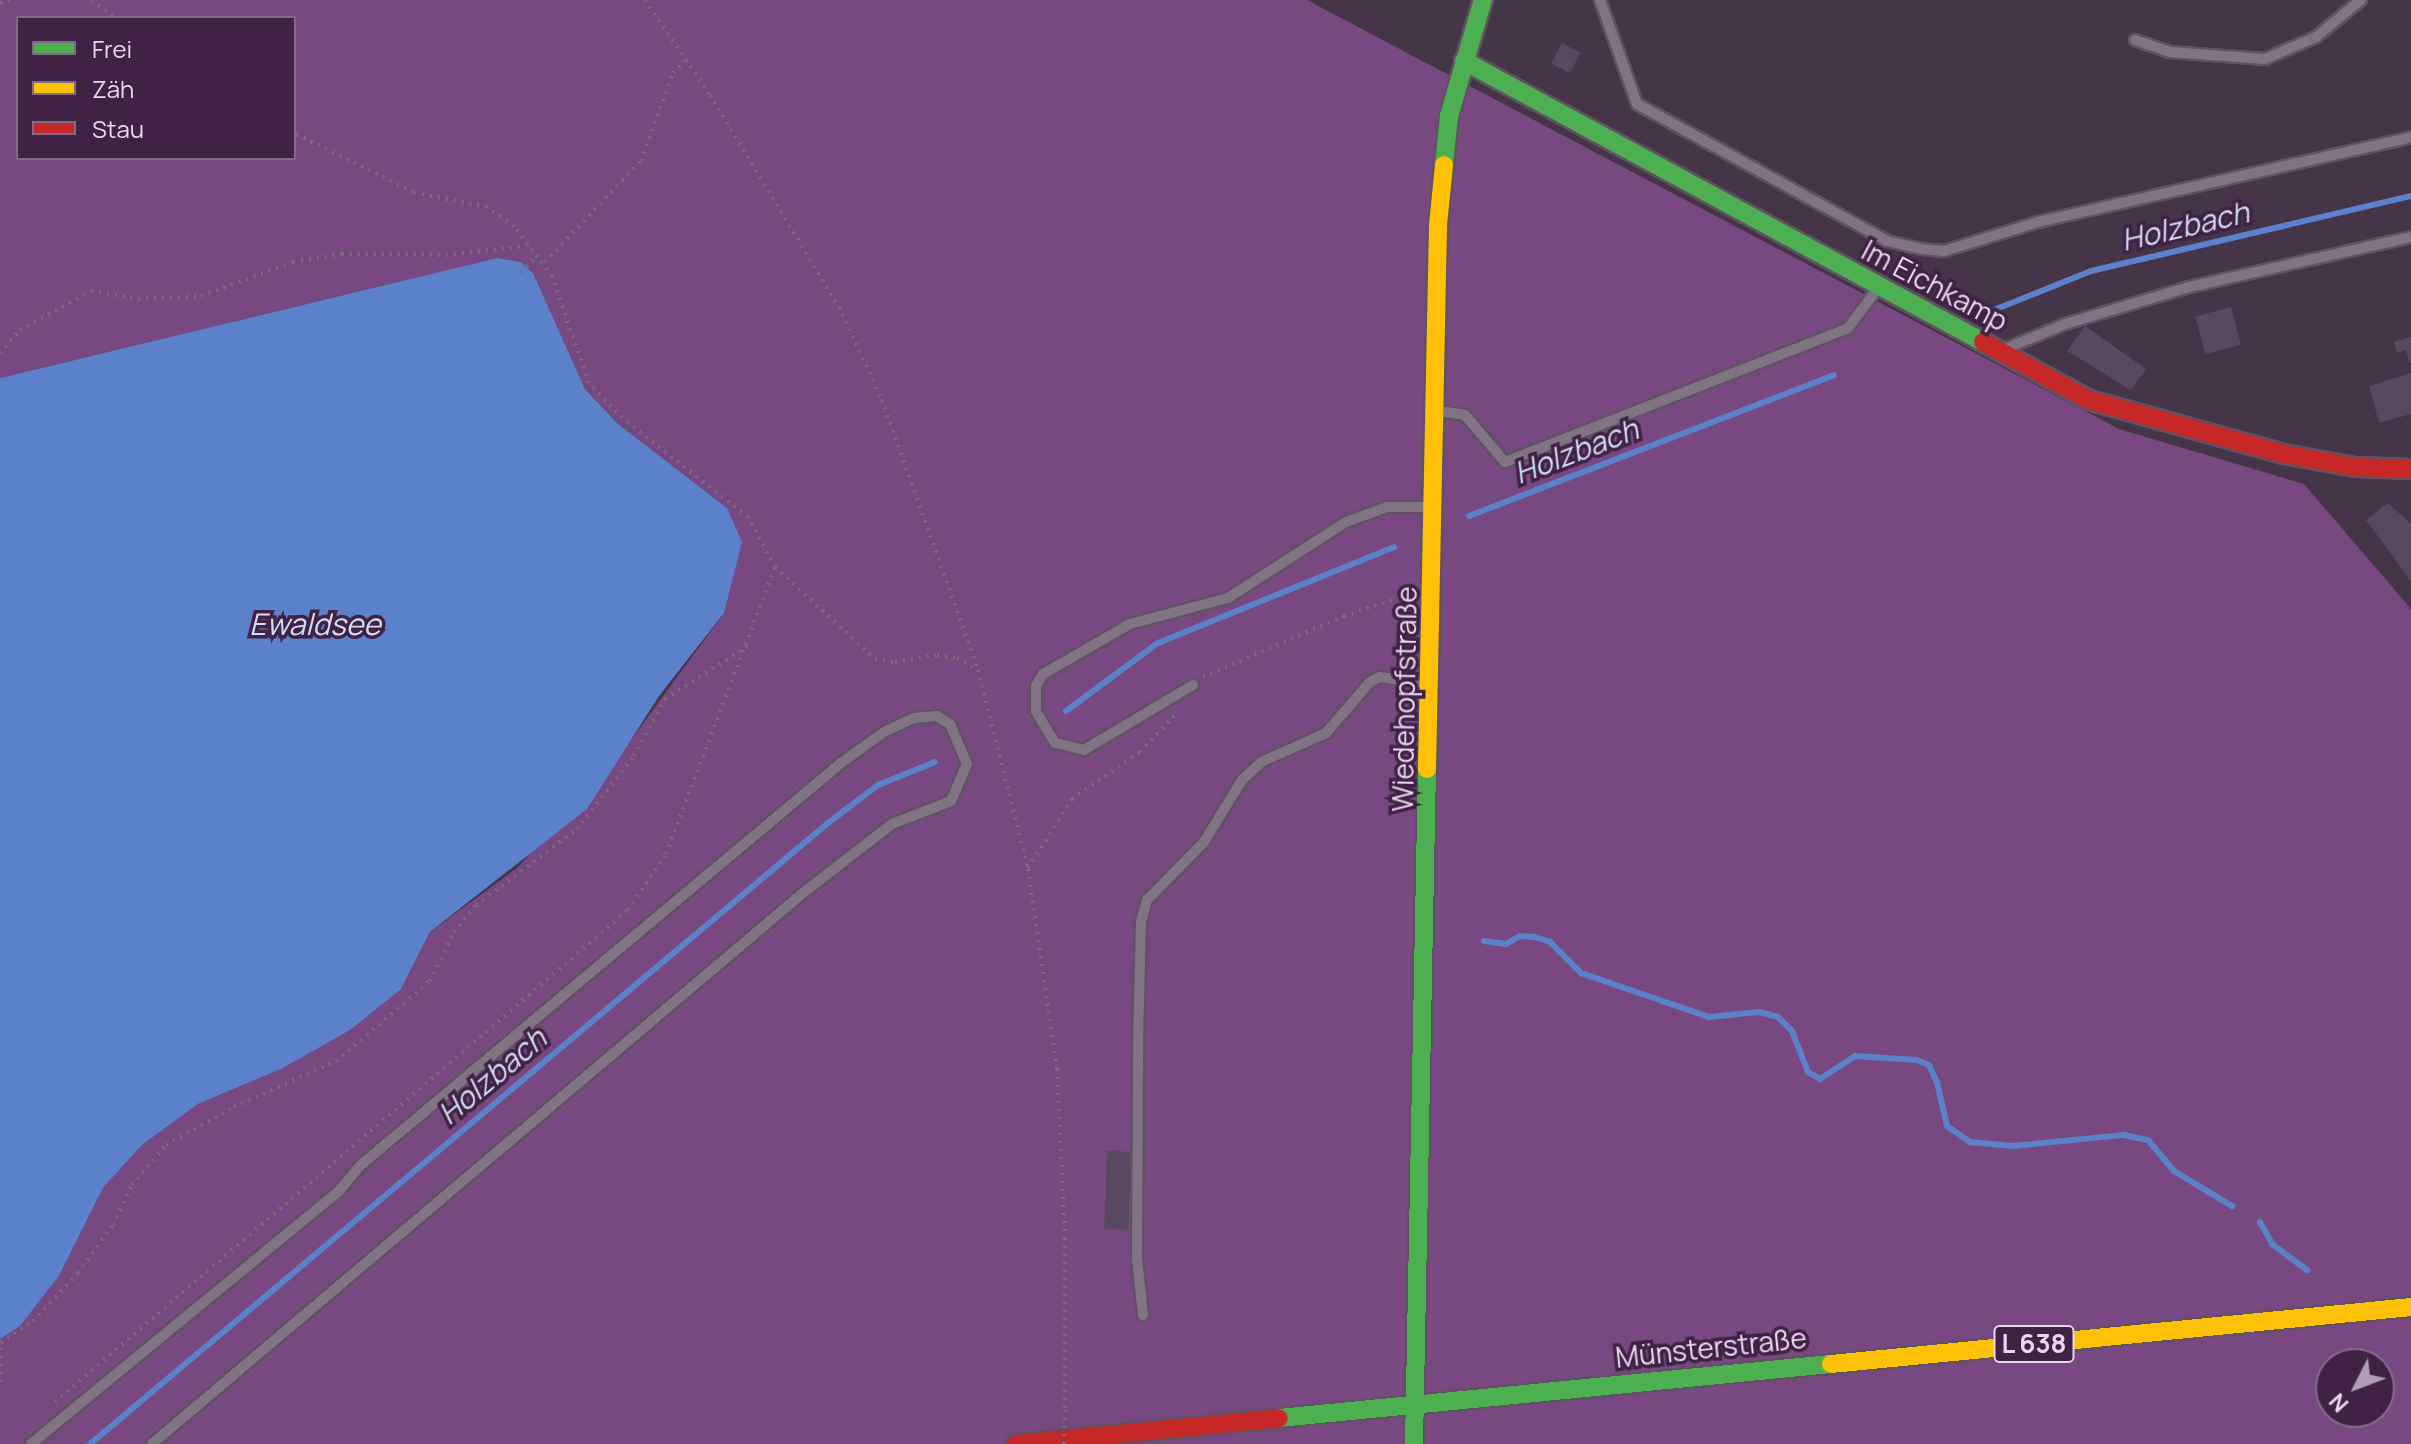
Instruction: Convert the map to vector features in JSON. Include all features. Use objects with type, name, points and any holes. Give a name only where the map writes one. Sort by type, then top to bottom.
[{"type":"main road","name":"Wiedehopfstraße","points":[[1414,1444],[1434,586],[1438,225],[1449,116],[1483,0]]},
{"type":"main road","name":"Im Eichkamp","points":[[1464,61],[2089,400],[2235,442],[2355,467],[2411,469]]},
{"type":"main road","name":"Münsterstraße","points":[[1016,1444],[2411,1307]]},
{"type":"lane","points":[[1600,0],[1637,104],[1887,241],[1921,249],[1944,251],[2038,222],[2411,137]]},
{"type":"lane","points":[[2135,40],[2170,52],[2265,59],[2316,37],[2361,0]]},
{"type":"lane","points":[[1999,351],[2065,324],[2189,287],[2411,237]]},
{"type":"lane","points":[[1436,411],[1465,415],[1505,462],[1848,328],[1878,287]]},
{"type":"lane","points":[[1193,685],[1103,744],[1084,750],[1055,743],[1036,711],[1036,686],[1043,674],[1130,624],[1228,598],[1346,522],[1387,507],[1435,507]]},
{"type":"lane","points":[[1143,1315],[1137,1258],[1138,1059],[1141,922],[1147,900],[1204,842],[1242,780],[1261,762],[1326,733],[1361,690],[1380,677],[1432,685]]},
{"type":"lane","points":[[31,1444],[339,1191],[362,1164],[841,763],[884,732],[914,718],[937,716],[950,724],[967,764],[951,801],[892,824],[803,893],[152,1444]]},
{"type":"path","points":[[0,3],[12,0]]},
{"type":"path","points":[[92,0],[113,16]]},
{"type":"path","points":[[645,0],[794,227],[839,307],[882,400],[978,670],[1028,869],[1047,984],[1063,1154],[1064,1444]]},
{"type":"path","points":[[545,262],[641,161],[673,73],[686,60]]},
{"type":"path","points":[[296,134],[413,192],[487,207],[514,226],[526,246],[545,262],[589,383],[622,418],[748,517],[775,567],[875,659],[895,662],[937,655],[957,658],[978,670]]},
{"type":"path","points":[[0,353],[20,330],[91,291],[138,299],[201,296],[293,262],[342,254],[446,255],[526,246]]},
{"type":"path","points":[[521,273],[537,255]]},
{"type":"path","points":[[45,1412],[628,910],[666,854],[749,645],[775,567]]},
{"type":"path","points":[[1028,869],[1072,799],[1159,735],[1193,685],[1220,666],[1434,586]]},
{"type":"path","points":[[0,1382],[1,1343],[33,1321],[78,1273],[113,1225],[132,1185],[166,1145],[234,1107],[336,1061],[430,981],[454,932],[476,905],[577,829],[634,756],[665,699],[749,645]]},
{"type":"shaded area","points":[[0,0],[1307,0],[2119,429],[2304,484],[2411,609],[2411,1444],[0,1444],[0,1339],[20,1326],[59,1276],[103,1188],[142,1145],[198,1104],[281,1069],[401,989],[430,932],[517,868],[623,751],[724,613],[727,508],[617,423],[585,389],[533,273],[521,262],[497,258],[0,378]]},
{"type":"water","name":"Ewaldsee","points":[[497,258],[521,262],[533,273],[585,389],[617,423],[727,508],[742,542],[724,613],[659,696],[587,809],[430,932],[401,989],[350,1030],[281,1069],[198,1104],[142,1145],[103,1188],[59,1276],[20,1326],[0,1339],[0,378]]},
{"type":"building","points":[[1562,43],[1581,53],[1570,73],[1551,63]]},
{"type":"building","points":[[2231,307],[2241,345],[2205,354],[2195,317]]},
{"type":"building","points":[[2085,326],[2146,369],[2131,390],[2067,351]]},
{"type":"building","points":[[2411,337],[2410,363],[2406,350],[2397,353],[2394,342]]},
{"type":"building","points":[[2411,373],[2411,414],[2379,423],[2369,386]]},
{"type":"building","points":[[2388,503],[2411,524],[2411,581],[2366,520]]},
{"type":"building","points":[[1107,1151],[1131,1152],[1128,1230],[1104,1229]]},
{"type":"waterway","name":"Holzbach","points":[[1974,318],[2091,271],[2411,196]]},
{"type":"waterway","name":"Holzbach","points":[[1469,516],[1834,375]]},
{"type":"waterway","name":"Holzbach","points":[[1066,711],[1158,643],[1394,547]]},
{"type":"waterway","name":"Holzbach","points":[[90,1444],[828,823],[878,785],[935,762]]},
{"type":"waterway","points":[[1484,941],[1506,944],[1520,936],[1550,942],[1581,973],[1709,1017],[1759,1012],[1778,1017],[1792,1031],[1808,1072],[1820,1079],[1855,1056],[1917,1060],[1929,1065],[1937,1082],[1947,1126],[1970,1142],[2013,1146],[2124,1135],[2148,1140],[2174,1171],[2232,1206]]},
{"type":"waterway","points":[[2260,1222],[2272,1244],[2307,1270]]},
{"type":"traffic: fast","points":[[1444,165],[1449,116],[1483,0]]},
{"type":"traffic: fast","points":[[1464,61],[1983,342]]},
{"type":"traffic: fast","points":[[1414,1444],[1427,769]]},
{"type":"traffic: fast","points":[[1279,1418],[1831,1364]]},
{"type":"traffic: slow","points":[[1427,769],[1438,225],[1444,165]]},
{"type":"traffic: slow","points":[[1831,1364],[2411,1307]]},
{"type":"traffic: jam","points":[[1983,342],[2089,400],[2284,454],[2355,467],[2411,469]]},
{"type":"traffic: jam","points":[[1016,1444],[1279,1418]]}]
